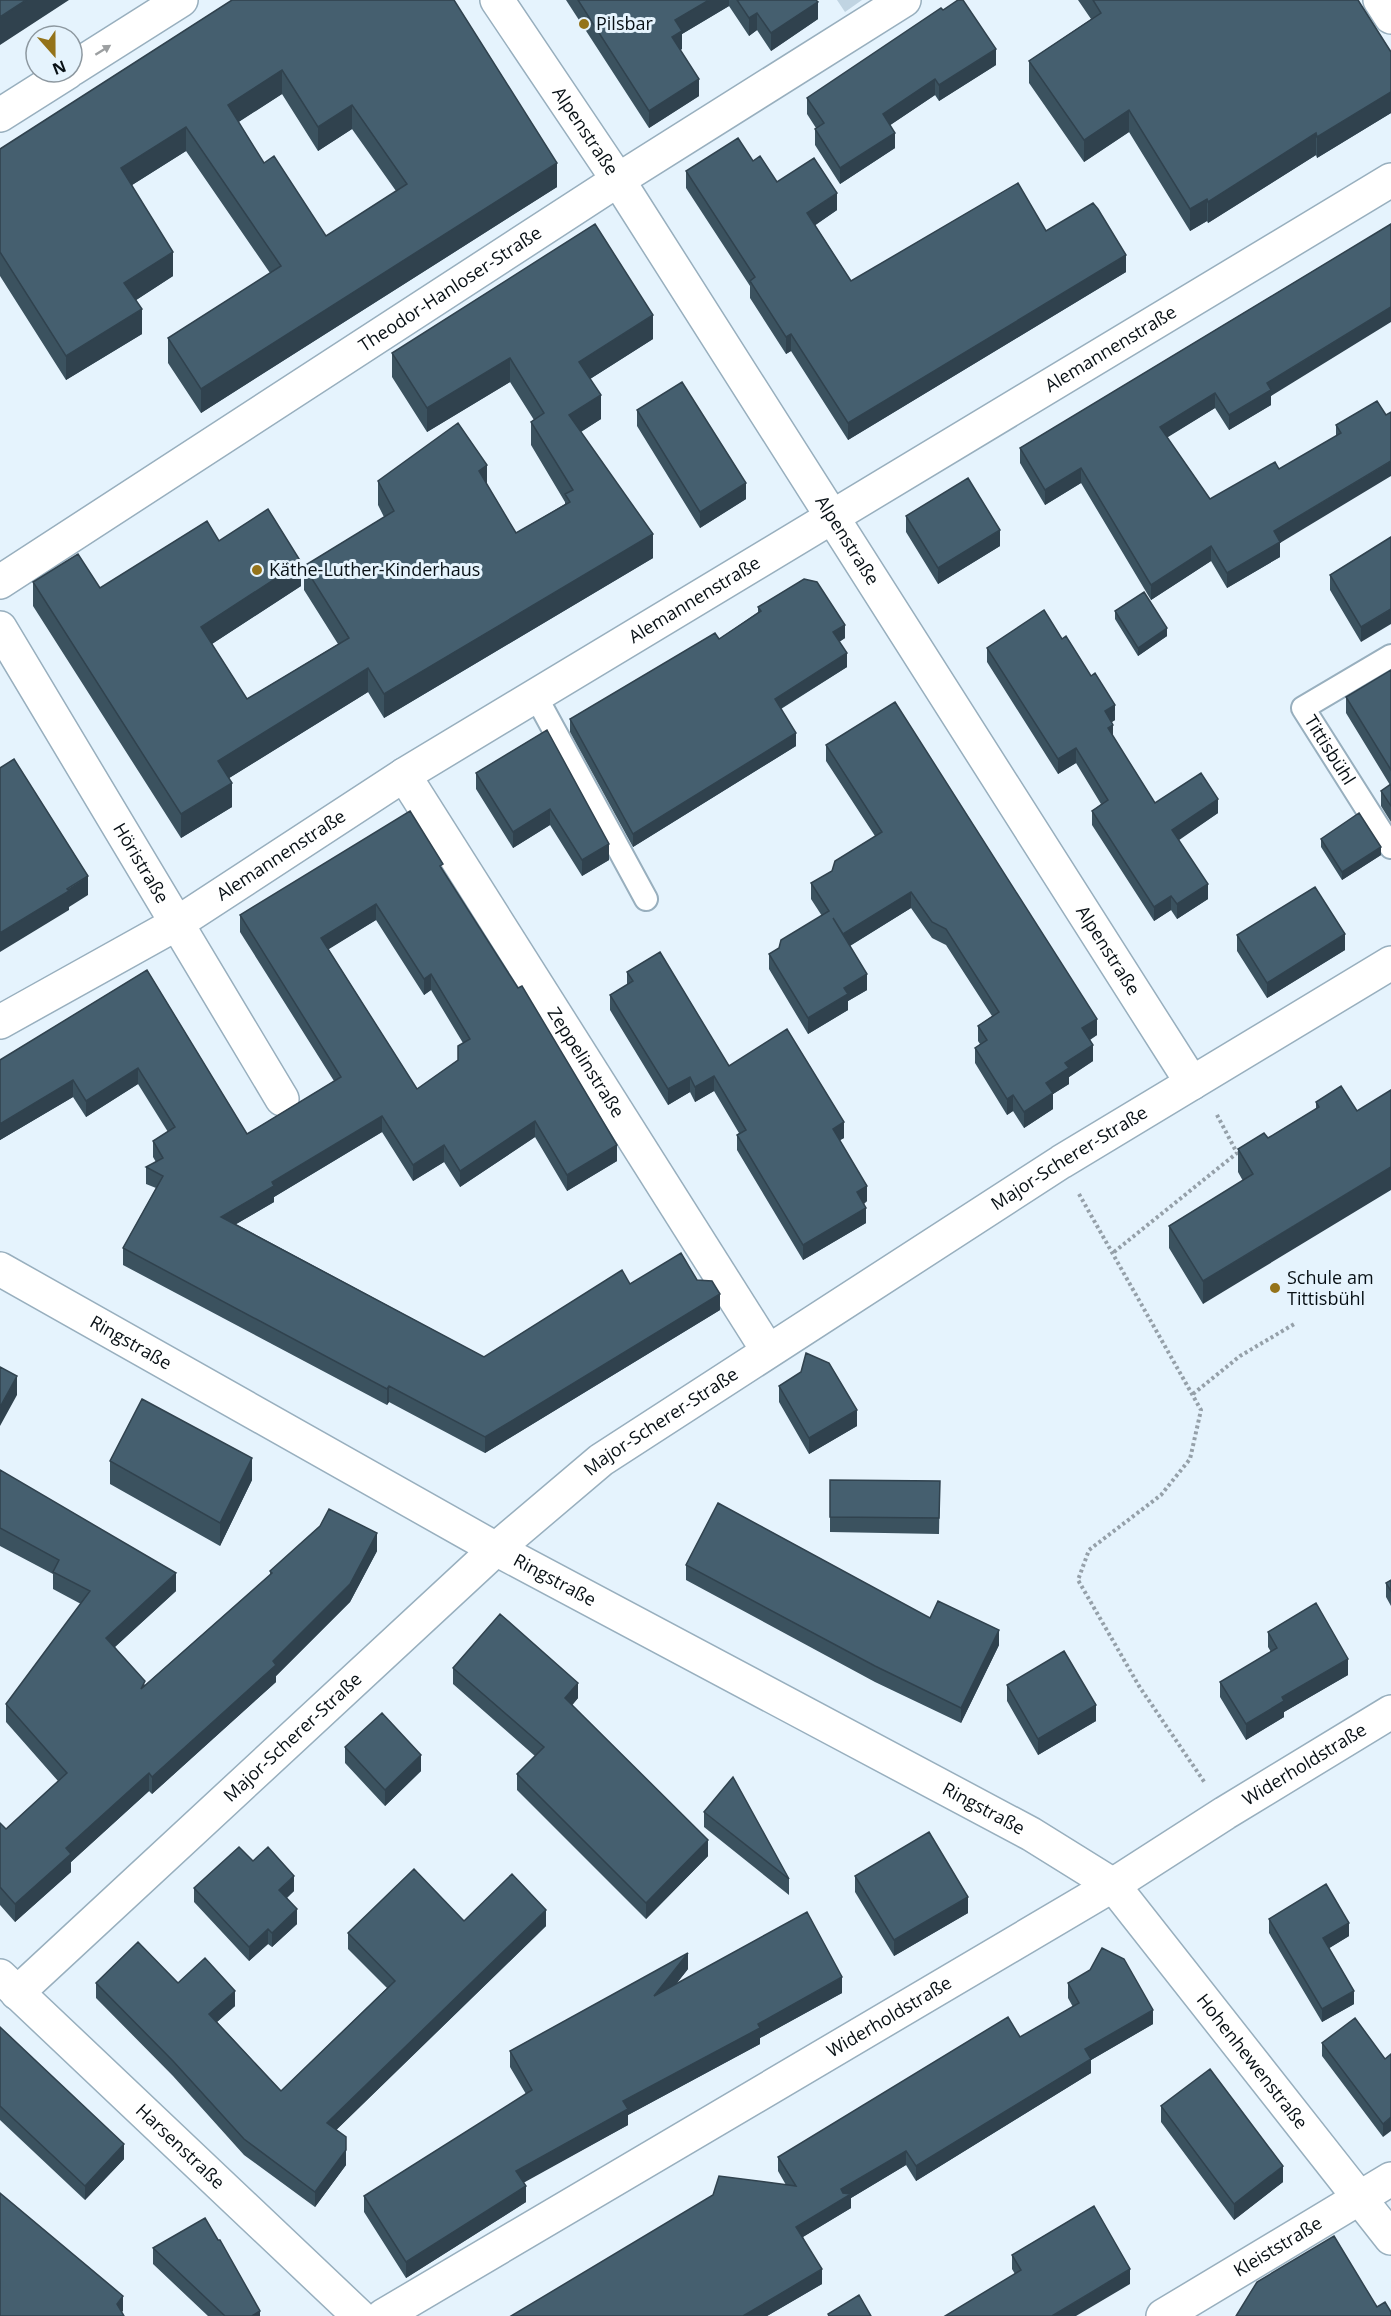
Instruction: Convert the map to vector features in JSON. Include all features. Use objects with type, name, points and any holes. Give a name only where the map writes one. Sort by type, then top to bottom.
[{"type":"street","points":[[84,61],[181,0]]},
{"type":"street","name":"Alpenstraße","points":[[497,0],[618,180],[830,517],[1196,1081]]},
{"type":"street","name":"Theodor-Hanloser-Straße","points":[[0,582],[618,180],[904,0]]},
{"type":"street","points":[[1380,0],[1391,17]]},
{"type":"street","points":[[0,115],[49,84]]},
{"type":"street","name":"Alemannenstraße","points":[[0,1022],[176,924],[404,774],[1391,180]]},
{"type":"street","name":"Höristraße","points":[[0,628],[282,1099]]},
{"type":"street","name":"Zeppelinstraße","points":[[404,774],[768,1351]]},
{"type":"street","name":"Major-Scherer-Straße","points":[[9,1984],[496,1549],[602,1460],[1060,1162],[1391,963]]},
{"type":"street","name":"Ringstraße","points":[[0,1269],[496,1549],[1031,1834],[1113,1885]]},
{"type":"street","name":"Widerholdstraße","points":[[383,2316],[1113,1885],[1224,1813],[1391,1712]]},
{"type":"street","name":"Hohenhewenstraße","points":[[1113,1885],[1391,2238]]},
{"type":"street","name":"Harsenstraße","points":[[9,1984],[358,2316]]},
{"type":"street","name":"Kleiststraße","points":[[1162,2316],[1391,2179]]},
{"type":"lane","name":"Tittisbühl","points":[[1391,656],[1303,708],[1391,847]]},
{"type":"lane","points":[[535,695],[645,899]]},
{"type":"path","points":[[1114,1252],[1237,1153],[1196,1081]]},
{"type":"path","points":[[1060,1162],[1114,1252],[1201,1410],[1190,1459],[1161,1495],[1089,1550],[1078,1580],[1139,1686],[1224,1813]]},
{"type":"path","points":[[1193,1394],[1240,1356],[1296,1323]]},
{"type":"shaded area","points":[[837,0],[862,0],[845,12]]},
{"type":"building","points":[[0,0],[26,0],[0,17]]},
{"type":"building","points":[[232,0],[454,0],[557,163],[201,389],[168,338],[281,266],[186,127],[121,168],[173,252],[124,283],[142,309],[66,356],[0,252],[0,149]],"holes":[[[282,70],[318,127],[352,105],[407,184],[326,236],[274,156],[264,163],[228,105]]]},
{"type":"building","points":[[578,0],[709,0],[675,20],[682,31],[672,37],[699,79],[649,111]]},
{"type":"building","points":[[737,0],[816,0],[818,2],[771,33],[757,13],[749,18]]},
{"type":"building","points":[[958,0],[963,0],[996,49],[939,85],[935,79],[883,114],[895,133],[840,168],[815,129],[824,123],[807,98],[941,8],[943,10]]},
{"type":"building","points":[[1093,0],[1358,0],[1391,52],[1391,92],[1317,137],[1316,133],[1208,202],[1207,199],[1190,209],[1129,110],[1084,140],[1029,61],[1101,13]]},
{"type":"building","points":[[738,138],[753,161],[760,156],[777,182],[814,158],[837,193],[807,213],[851,281],[1018,183],[1046,231],[1093,203],[1126,255],[848,423],[791,334],[786,337],[750,281],[755,277],[686,171]]},
{"type":"building","points":[[595,224],[653,315],[579,362],[601,395],[569,415],[653,534],[384,694],[368,668],[218,761],[232,783],[181,814],[33,582],[78,554],[100,588],[207,521],[219,541],[268,509],[301,562],[201,627],[247,699],[349,638],[304,566],[394,511],[378,481],[458,423],[487,465],[479,471],[516,533],[570,502],[565,494],[573,490],[531,422],[544,413],[510,358],[427,408],[392,353]]},
{"type":"building","points":[[1391,224],[1391,307],[1267,383],[1271,390],[1229,415],[1215,393],[1160,427],[1210,499],[1275,462],[1279,469],[1341,433],[1336,425],[1377,401],[1386,415],[1391,412],[1391,461],[1274,531],[1280,542],[1227,573],[1211,546],[1151,585],[1081,468],[1045,490],[1020,448]]},
{"type":"building","points":[[682,382],[746,483],[700,512],[637,410]]},
{"type":"building","points":[[968,478],[1000,530],[938,568],[906,516]]},
{"type":"building","points":[[1391,537],[1391,609],[1361,627],[1330,575]]},
{"type":"building","points":[[804,579],[817,582],[845,625],[833,632],[847,653],[775,699],[796,733],[633,834],[570,719],[715,633],[719,639],[761,611],[758,607]]},
{"type":"building","points":[[1144,592],[1167,628],[1138,648],[1115,611]]},
{"type":"building","points":[[1044,610],[1062,639],[1066,636],[1091,676],[1095,673],[1115,705],[1105,711],[1113,725],[1108,728],[1155,803],[1201,773],[1218,799],[1172,830],[1208,884],[1177,904],[1171,896],[1154,907],[1092,811],[1108,800],[1076,748],[1058,759],[987,648]]},
{"type":"building","points":[[1391,670],[1391,770],[1346,697]]},
{"type":"building","points":[[895,702],[1097,1019],[1082,1028],[1093,1045],[1065,1063],[1069,1068],[1046,1083],[1053,1093],[1024,1112],[1013,1095],[1007,1099],[975,1048],[987,1040],[978,1026],[999,1012],[946,929],[932,922],[911,892],[843,934],[833,918],[867,974],[844,988],[848,994],[808,1018],[769,954],[779,948],[781,940],[829,911],[811,883],[832,871],[835,861],[882,832],[826,745]]},
{"type":"building","points":[[547,730],[609,844],[582,860],[550,809],[513,832],[476,773]]},
{"type":"building","points":[[14,759],[88,876],[67,889],[69,891],[0,933],[0,768]]},
{"type":"building","points":[[1391,784],[1391,806],[1381,791]]},
{"type":"building","points":[[410,811],[443,864],[440,866],[518,988],[522,986],[617,1145],[567,1175],[535,1121],[460,1171],[444,1145],[413,1165],[382,1116],[272,1182],[274,1186],[221,1217],[484,1357],[622,1270],[630,1284],[681,1253],[697,1280],[712,1281],[720,1294],[485,1437],[389,1386],[387,1389],[123,1248],[163,1176],[146,1167],[163,1158],[153,1141],[175,1127],[138,1068],[86,1101],[73,1080],[0,1124],[0,1060],[147,970],[247,1134],[341,1077],[240,915]],"holes":[[[376,904],[424,979],[431,974],[470,1039],[458,1046],[458,1060],[417,1089],[321,938]]]},
{"type":"building","points":[[1359,813],[1381,847],[1342,872],[1321,839]]},
{"type":"building","points":[[1315,887],[1345,934],[1267,983],[1237,935]]},
{"type":"building","points":[[660,952],[729,1066],[787,1029],[844,1122],[833,1129],[867,1186],[857,1192],[866,1208],[803,1245],[737,1135],[746,1130],[714,1076],[695,1087],[690,1077],[668,1089],[610,995],[633,981],[627,972]]},
{"type":"building","points":[[1341,1086],[1357,1111],[1391,1090],[1391,1167],[1203,1281],[1169,1226],[1253,1174],[1238,1149],[1264,1133],[1268,1138],[1319,1107],[1316,1102]]},
{"type":"building","points":[[806,1353],[829,1363],[857,1410],[809,1438],[779,1386],[801,1372]]},
{"type":"building","points":[[0,1367],[17,1376],[0,1407]]},
{"type":"building","points":[[142,1399],[252,1458],[220,1523],[110,1461]]},
{"type":"building","points":[[0,1470],[176,1573],[106,1638],[145,1681],[141,1689],[272,1573],[270,1571],[320,1526],[329,1509],[377,1533],[350,1584],[273,1661],[276,1665],[152,1777],[149,1773],[66,1848],[71,1854],[15,1904],[0,1887],[0,1823],[6,1829],[67,1773],[6,1704],[90,1591],[53,1572],[59,1560],[0,1528]]},
{"type":"building","points":[[830,1480],[940,1481],[939,1518],[830,1517]]},
{"type":"building","points":[[718,1503],[930,1618],[938,1601],[999,1630],[961,1708],[875,1666],[686,1565]]},
{"type":"building","points":[[1391,1580],[1391,1591],[1386,1583]]},
{"type":"building","points":[[1316,1603],[1348,1659],[1282,1697],[1284,1701],[1246,1724],[1220,1682],[1277,1648],[1268,1632]]},
{"type":"building","points":[[500,1614],[578,1683],[565,1698],[708,1840],[646,1903],[517,1774],[544,1747],[453,1668]]},
{"type":"building","points":[[1064,1651],[1096,1705],[1038,1739],[1007,1685]]},
{"type":"building","points":[[382,1713],[421,1755],[385,1790],[345,1747]]},
{"type":"building","points":[[733,1777],[789,1879],[704,1812]]},
{"type":"building","points":[[929,1832],[968,1897],[894,1940],[855,1876]]},
{"type":"building","points":[[239,1847],[253,1861],[268,1847],[294,1876],[279,1890],[297,1909],[272,1933],[268,1929],[249,1947],[194,1888]]},
{"type":"building","points":[[414,1869],[464,1921],[512,1874],[546,1910],[327,2123],[346,2137],[346,2150],[315,2192],[244,2139],[173,2061],[96,1983],[138,1942],[178,1983],[205,1958],[235,1991],[209,2014],[281,2091],[395,1981],[348,1933]]},
{"type":"building","points":[[1326,1884],[1349,1923],[1323,1938],[1354,1991],[1322,2009],[1269,1919]]},
{"type":"building","points":[[807,1912],[842,1977],[758,2024],[760,2028],[623,2101],[628,2109],[516,2171],[526,2186],[406,2262],[364,2196],[532,2090],[510,2051],[688,1953],[654,1996]]},
{"type":"building","points":[[1102,1948],[1124,1959],[1153,2010],[1085,2049],[1091,2059],[916,2166],[906,2151],[841,2189],[843,2193],[851,2194],[796,2227],[822,2269],[743,2316],[511,2316],[713,2195],[719,2176],[796,2186],[778,2157],[1008,2017],[1020,2037],[1079,2003],[1068,1983],[1090,1970]]},
{"type":"building","points":[[1355,2018],[1385,2059],[1391,2054],[1391,2117],[1383,2124],[1322,2043]]},
{"type":"building","points":[[0,2027],[124,2144],[85,2186],[0,2106]]},
{"type":"building","points":[[1210,2069],[1283,2166],[1234,2204],[1161,2106]]},
{"type":"building","points":[[0,2193],[123,2296],[117,2304],[124,2316],[0,2316]]},
{"type":"building","points":[[1094,2206],[1130,2269],[1052,2316],[945,2316],[1021,2270],[1012,2255]]},
{"type":"building","points":[[205,2218],[260,2311],[252,2316],[225,2316],[153,2248]]},
{"type":"building","points":[[1334,2236],[1377,2307],[1385,2302],[1391,2316],[1236,2316],[1257,2282]]},
{"type":"building","points":[[859,2295],[871,2316],[829,2316],[828,2314]]},
{"type":"place","name":"Pilsbar","points":[[584,24]]},
{"type":"place","name":"Käthe-Luther-Kinderhaus","points":[[257,570]]},
{"type":"place","name":"Schule am Tittisbühl","points":[[1275,1288]]}]
